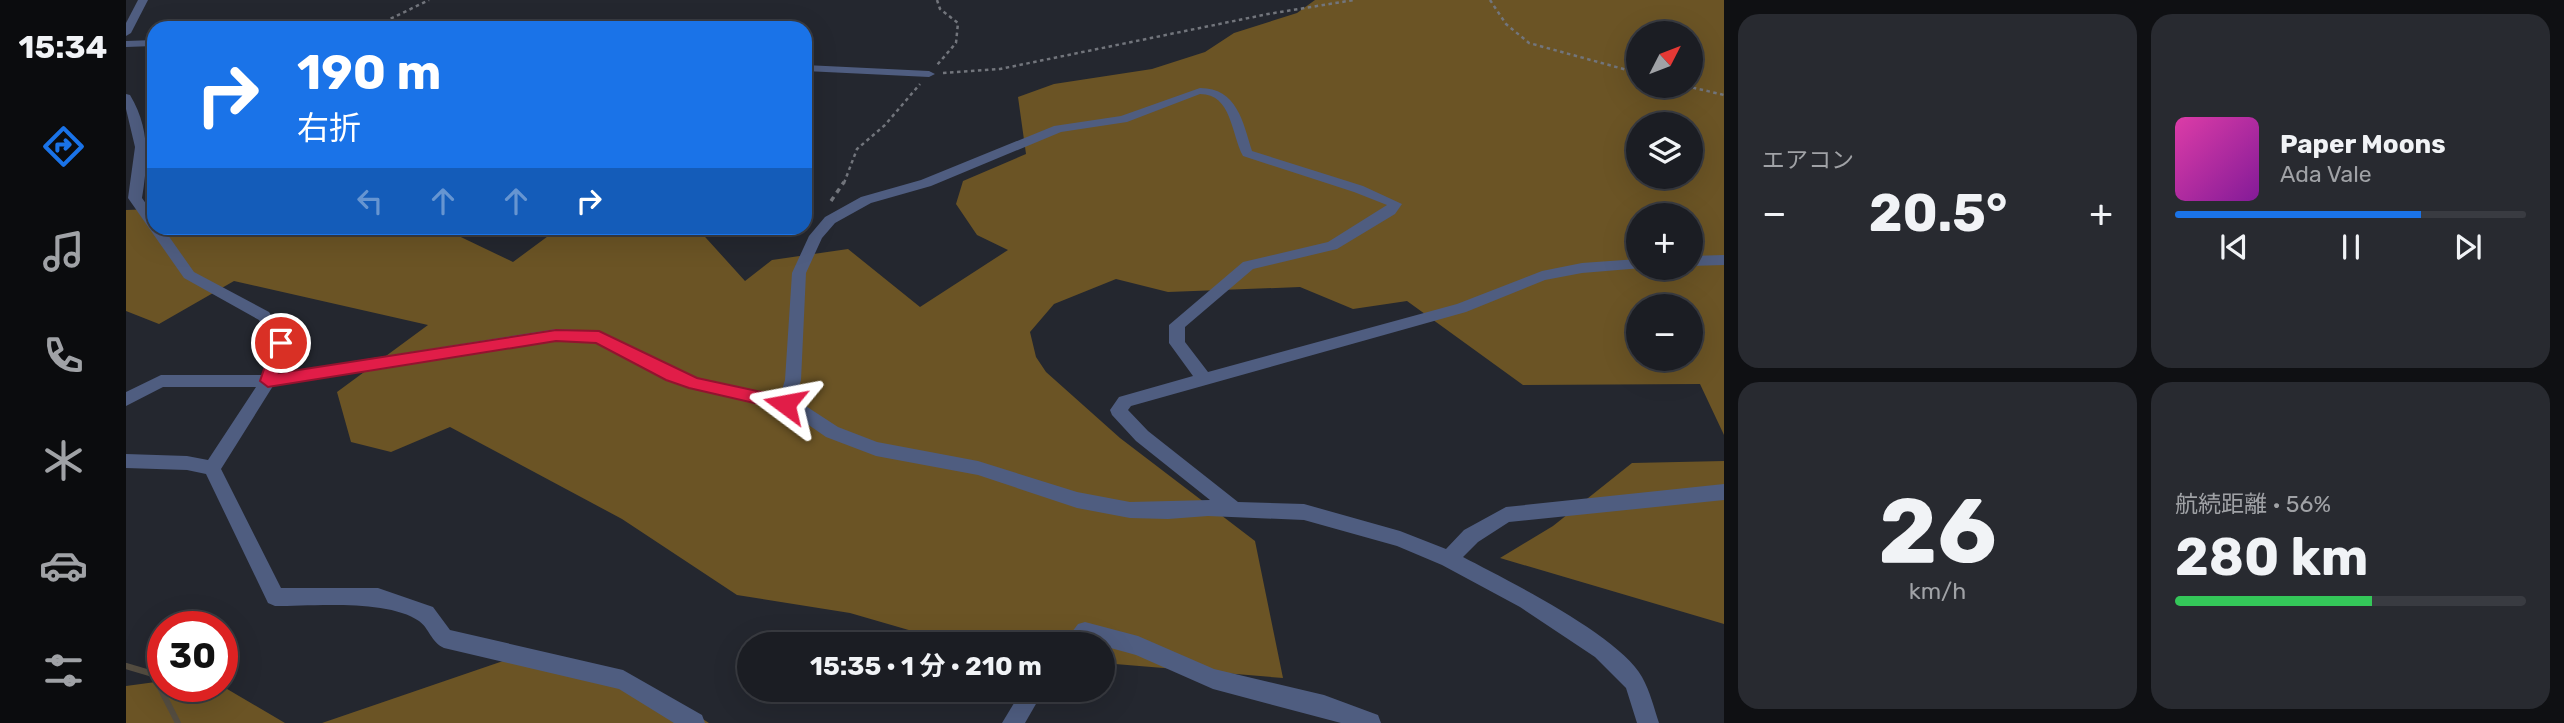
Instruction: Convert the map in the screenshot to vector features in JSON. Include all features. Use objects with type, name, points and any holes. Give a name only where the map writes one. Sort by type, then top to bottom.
[{"type":"street","points":[[126,33],[143,0]]},
{"type":"street","points":[[126,44],[147,43]]},
{"type":"street","points":[[812,68],[929,74]]},
{"type":"street","points":[[785,404],[793,380],[799,273],[821,230],[830,220],[866,200],[926,183],[1058,129],[1123,118],[1186,94],[1210,91],[1224,99],[1233,111],[1247,153],[1284,169],[1363,188],[1395,204],[1390,211],[1332,246],[1248,265],[1177,325],[1177,343],[1204,379]]},
{"type":"street","points":[[126,97],[134,112],[144,150],[131,199],[147,217]]},
{"type":"street","points":[[161,235],[189,275],[264,316],[281,343],[268,381],[212,468]]},
{"type":"street","points":[[1703,261],[1724,261]]},
{"type":"street","points":[[1234,509],[1142,436],[1118,410],[1125,401],[1461,307],[1542,275],[1582,268],[1626,265]]},
{"type":"street","points":[[126,400],[162,381],[268,381],[556,335],[599,337],[695,384],[792,405],[832,432],[876,449],[978,468],[1077,500],[1130,510],[1234,509],[1304,512],[1400,539],[1449,559],[1527,601],[1602,650],[1634,682],[1648,723]]},
{"type":"street","points":[[126,461],[187,463],[212,468]]},
{"type":"street","points":[[212,468],[275,597],[378,597],[426,614],[444,638],[623,680],[694,723]]},
{"type":"street","points":[[1449,559],[1471,536],[1506,515],[1724,492]]},
{"type":"street","points":[[1115,639],[1138,646],[1213,680],[1324,706],[1370,723]]},
{"type":"street","points":[[1013,723],[1026,702]]},
{"type":"path","points":[[389,21],[429,0]]},
{"type":"path","points":[[821,230],[819,216],[842,188],[857,149],[885,125],[955,48],[959,39],[958,23],[940,9],[937,0]]},
{"type":"path","points":[[929,74],[1000,69],[1268,14],[1354,0]]},
{"type":"path","points":[[1490,0],[1506,24],[1529,43],[1626,70]]},
{"type":"path","points":[[1703,90],[1724,95]]},
{"type":"shaded area","points":[[1315,0],[1724,0],[1724,435],[1700,384],[1523,385],[1407,301],[1353,309],[1300,287],[1168,292],[1116,279],[1054,304],[1030,332],[1036,357],[1046,372],[1120,438],[1255,541],[1283,678],[1115,664],[1115,632],[916,632],[850,613],[737,595],[622,519],[450,427],[391,452],[351,442],[337,392],[428,325],[234,281],[159,324],[126,311],[126,210],[147,209],[147,235],[457,235],[513,262],[550,235],[703,235],[745,281],[772,260],[848,249],[920,307],[1008,250],[977,235],[956,204],[963,181],[1026,154],[1018,97],[1054,84],[1152,69],[1205,52],[1234,33],[1297,13]]},
{"type":"shaded area","points":[[1724,461],[1724,624],[1500,558],[1553,526],[1632,463]]},
{"type":"shaded area","points":[[506,660],[665,695],[709,723],[322,723]]},
{"type":"shaded area","points":[[147,683],[147,702],[238,702],[238,695],[285,723],[126,723],[126,686]]},
{"type":"waterway","points":[[126,666],[153,674],[178,723]]},
{"type":"route","points":[[281,343],[268,381],[556,335],[599,337],[695,384],[785,404]]}]
